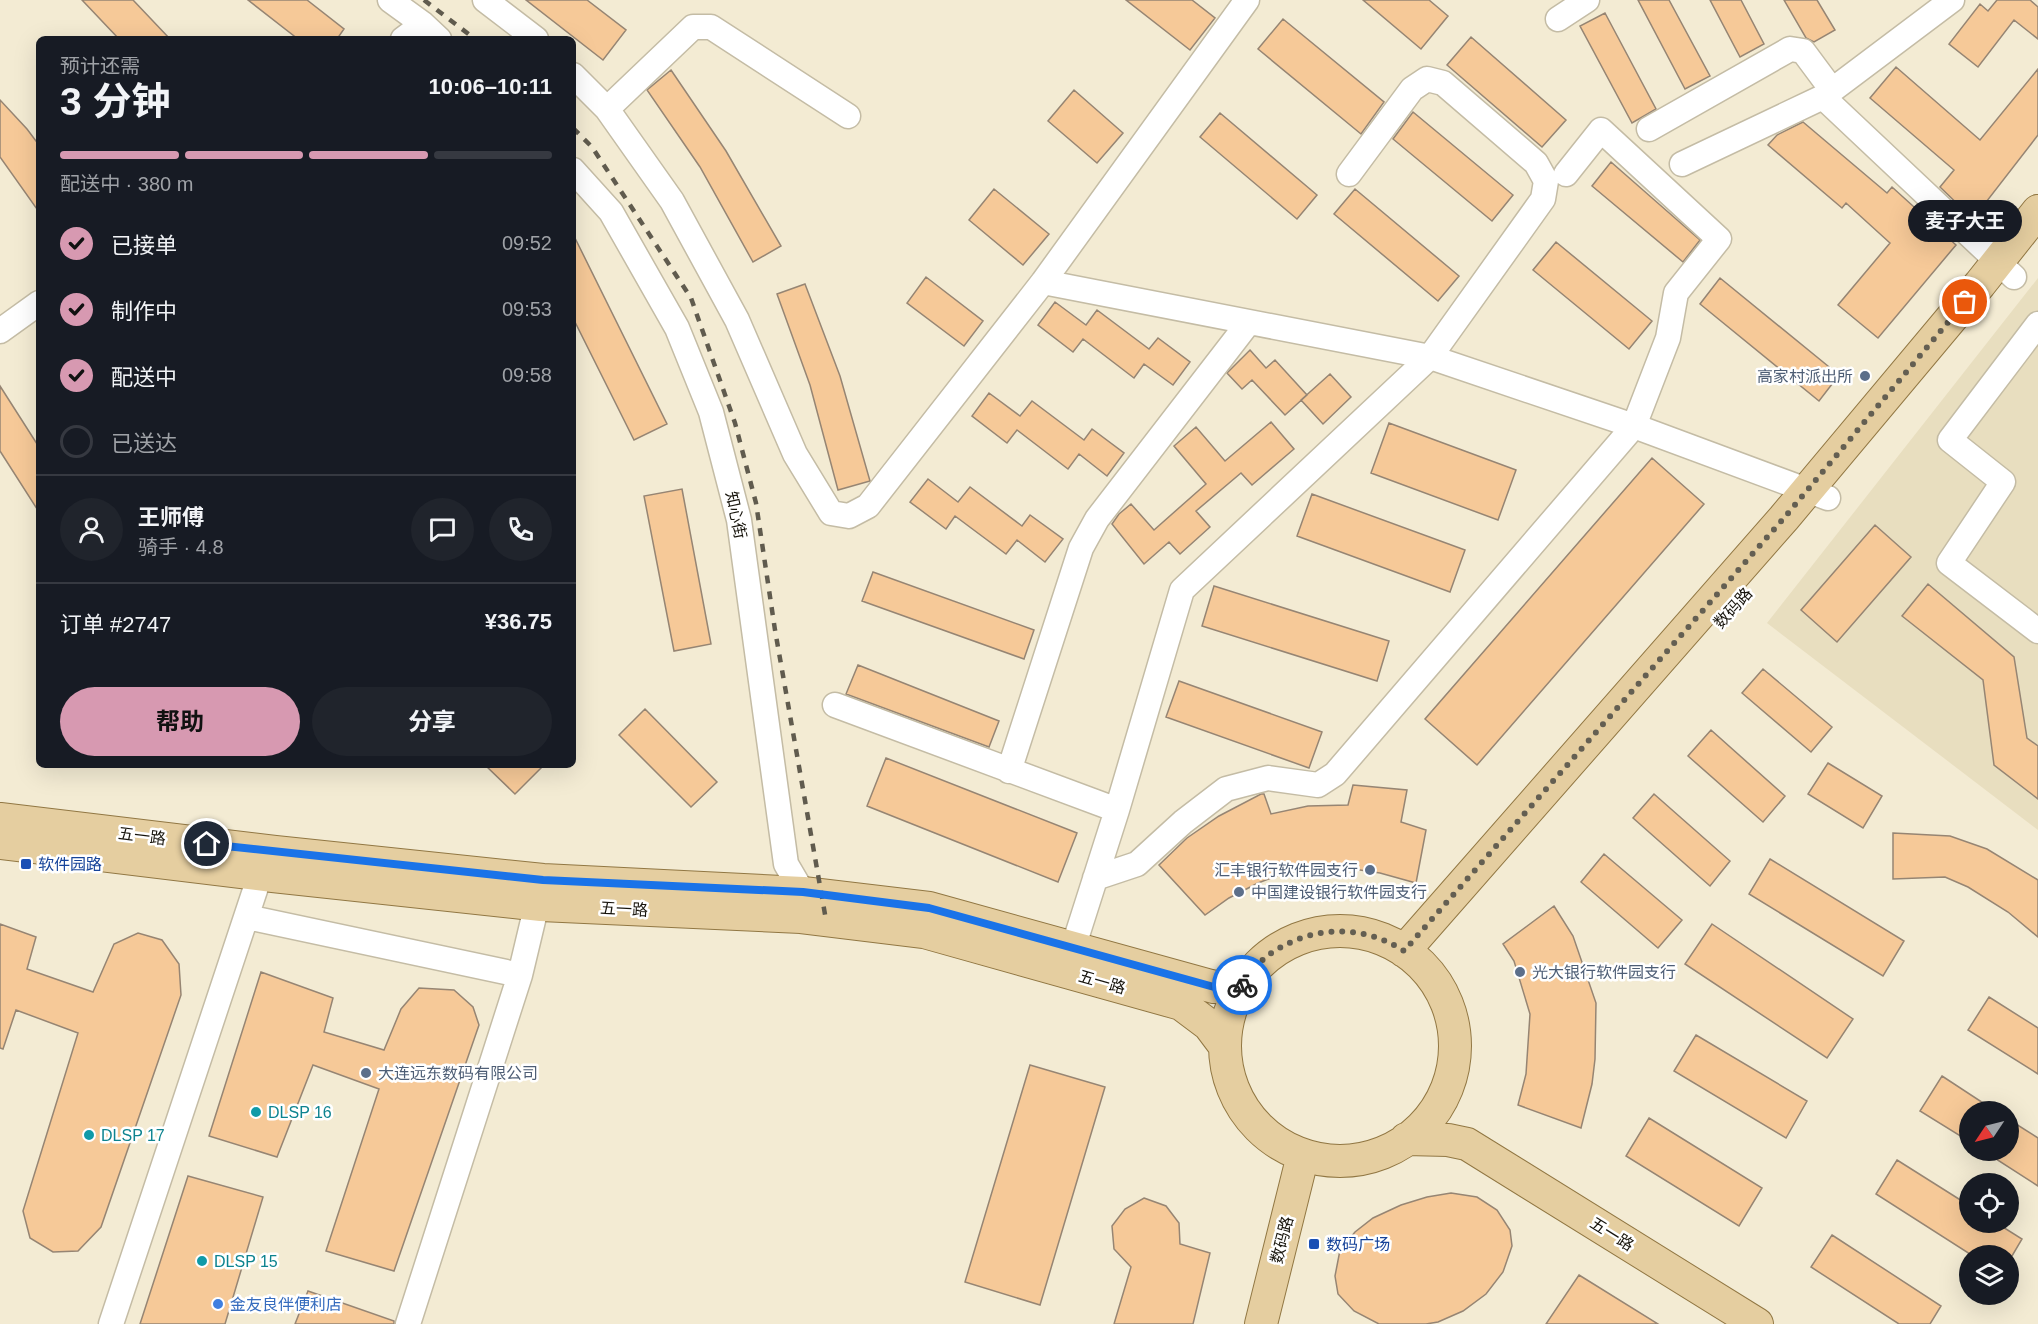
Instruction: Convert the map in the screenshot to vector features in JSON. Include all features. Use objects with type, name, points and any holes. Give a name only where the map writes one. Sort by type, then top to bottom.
[{"type":"main road","name":"数码路","points":[[1412,956],[1818,494],[2006,270],[2038,211]]},
{"type":"main road","name":"数码路","points":[[2006,270],[2038,246]]},
{"type":"main road","name":"五一路","points":[[0,819],[268,864]]},
{"type":"main road","name":"五一路","points":[[0,843],[268,864],[801,917],[924,932],[1181,1004],[1209,1025],[1224,1045]]},
{"type":"main road","name":"五一路","points":[[540,892],[803,892],[929,908],[1214,987],[1242,985]]},
{"type":"main road","points":[[1343,930],[1382,938],[1412,956],[1438,985],[1451,1016],[1455,1050],[1449,1083],[1434,1113],[1418,1130],[1389,1150],[1361,1159],[1332,1161],[1303,1155],[1271,1138],[1246,1113],[1230,1081],[1224,1045],[1229,1014],[1242,985],[1268,955],[1303,936],[1343,930]]},
{"type":"main road","points":[[1446,1089],[1445,1109],[1450,1121],[1467,1144]]},
{"type":"main road","points":[[1406,1139],[1448,1140],[1467,1144]]},
{"type":"main road","name":"五一路","points":[[1467,1144],[1757,1324]]},
{"type":"main road","name":"数码路","points":[[1261,1324],[1303,1155]]},
{"type":"street","points":[[390,0],[431,32]]},
{"type":"street","points":[[485,0],[532,36]]},
{"type":"street","points":[[576,78],[607,108],[672,201],[737,320],[795,454],[831,513],[849,516],[868,506],[1043,282],[1247,0]]},
{"type":"street","points":[[1558,19],[1587,0]]},
{"type":"street","points":[[1682,164],[1828,94],[1952,0]]},
{"type":"street","points":[[607,108],[693,27],[711,27],[848,116]]},
{"type":"street","points":[[415,36],[431,32]]},
{"type":"street","points":[[1649,129],[1790,49],[1803,51],[1828,94],[2006,270]]},
{"type":"street","points":[[1072,948],[1117,810],[1182,590],[1430,357],[1543,199],[1546,182],[1536,163],[1443,83],[1427,80],[1413,88],[1348,174]]},
{"type":"street","points":[[1095,878],[1137,864],[1183,822],[1226,789],[1268,778],[1318,785],[1335,774],[1634,426],[1668,338],[1676,293],[1719,239],[1601,130],[1566,174]]},
{"type":"street","name":"知心街","points":[[576,173],[611,212],[676,328],[711,412],[739,520],[786,864],[803,892]]},
{"type":"street","points":[[1043,282],[1430,357],[1634,426],[1818,494]]},
{"type":"street","points":[[0,332],[36,305]]},
{"type":"street","points":[[1009,771],[1081,548],[1097,519],[1249,322]]},
{"type":"street","points":[[2038,324],[1950,440],[2003,482],[1949,563],[2038,631]]},
{"type":"street","points":[[835,705],[1117,810]]},
{"type":"street","points":[[111,1324],[247,917],[268,864]]},
{"type":"street","points":[[412,1323],[520,975],[540,892]]},
{"type":"street","points":[[247,917],[520,975]]},
{"type":"shaded area","points":[[2038,278],[2038,830],[1767,623]]},
{"type":"building","points":[[82,0],[133,0],[167,36],[116,36]]},
{"type":"building","points":[[248,0],[307,0],[344,29],[339,36],[294,36]]},
{"type":"building","points":[[526,0],[587,0],[626,30],[603,60],[576,39],[576,36],[572,36]]},
{"type":"building","points":[[1126,0],[1192,0],[1215,18],[1190,50]]},
{"type":"building","points":[[1363,0],[1429,0],[1448,16],[1421,49]]},
{"type":"building","points":[[1638,0],[1669,0],[1710,76],[1685,89]]},
{"type":"building","points":[[1710,0],[1741,0],[1764,44],[1740,57]]},
{"type":"building","points":[[1784,0],[1817,0],[1835,30],[1814,42],[1806,38]]},
{"type":"building","points":[[1997,0],[2030,0],[2038,7],[2038,39],[2014,20],[1978,67],[1949,44],[1980,4],[1988,11]]},
{"type":"building","points":[[1605,13],[1656,109],[1632,123],[1580,26]]},
{"type":"building","points":[[1283,19],[1384,102],[1361,134],[1258,49]]},
{"type":"building","points":[[1471,37],[1566,120],[1542,147],[1447,65]]},
{"type":"building","points":[[1896,67],[1980,140],[2038,69],[2038,135],[1973,219],[1940,187],[1954,170],[1870,98]]},
{"type":"building","points":[[671,70],[726,151],[781,246],[753,262],[700,167],[647,90]]},
{"type":"building","points":[[1074,90],[1123,133],[1097,163],[1048,121]]},
{"type":"building","points":[[0,100],[36,141],[36,208],[0,157]]},
{"type":"building","points":[[1413,112],[1513,195],[1492,221],[1393,139]]},
{"type":"building","points":[[1220,113],[1317,195],[1297,219],[1200,137]]},
{"type":"building","points":[[1803,122],[1887,193],[1892,187],[1956,245],[1878,338],[1838,305],[1890,243],[1846,203],[1842,208],[1768,145],[1777,135]]},
{"type":"building","points":[[1611,162],[1700,240],[1683,262],[1592,186]]},
{"type":"building","points":[[994,189],[1049,234],[1023,265],[969,220]]},
{"type":"building","points":[[1355,189],[1459,276],[1438,301],[1334,214]]},
{"type":"building","points":[[576,240],[667,424],[634,440],[576,324]]},
{"type":"building","points":[[1556,242],[1652,321],[1629,349],[1533,270]]},
{"type":"building","points":[[926,277],[983,321],[964,346],[907,303]]},
{"type":"building","points":[[1720,278],[1839,375],[1819,401],[1700,304]]},
{"type":"building","points":[[805,284],[840,376],[870,481],[838,490],[810,385],[777,294]]},
{"type":"building","points":[[1055,302],[1086,325],[1097,310],[1149,349],[1158,338],[1190,362],[1173,385],[1144,364],[1134,378],[1083,339],[1073,352],[1038,325]]},
{"type":"building","points":[[1250,350],[1266,368],[1275,360],[1307,395],[1285,415],[1252,380],[1242,389],[1227,373]]},
{"type":"building","points":[[1330,374],[1351,397],[1323,424],[1301,400]]},
{"type":"building","points":[[0,386],[36,442],[36,507],[0,451]]},
{"type":"building","points":[[989,393],[1020,416],[1032,401],[1084,440],[1092,429],[1124,453],[1107,476],[1079,454],[1068,469],[1017,430],[1007,443],[972,416]]},
{"type":"building","points":[[1271,422],[1294,449],[1252,485],[1241,473],[1196,511],[1210,527],[1180,554],[1169,542],[1144,564],[1112,524],[1119,514],[1131,504],[1154,530],[1206,484],[1174,446],[1196,427],[1225,461]]},
{"type":"building","points":[[1389,423],[1516,470],[1498,520],[1371,473]]},
{"type":"building","points":[[1652,458],[1704,504],[1477,765],[1425,719]]},
{"type":"building","points":[[928,479],[958,502],[970,487],[1022,526],[1030,515],[1063,539],[1045,562],[1017,540],[1006,554],[955,516],[946,529],[910,502]]},
{"type":"building","points":[[682,489],[711,644],[674,651],[644,496]]},
{"type":"building","points":[[1312,494],[1465,550],[1450,592],[1297,536]]},
{"type":"building","points":[[1875,525],[1911,557],[1837,642],[1801,610]]},
{"type":"building","points":[[873,572],[1034,630],[1024,659],[862,601]]},
{"type":"building","points":[[1928,584],[2014,657],[2027,738],[2038,746],[2038,799],[1994,765],[1983,680],[1902,616]]},
{"type":"building","points":[[1214,586],[1389,641],[1377,681],[1202,626]]},
{"type":"building","points":[[858,665],[999,721],[989,747],[846,694]]},
{"type":"building","points":[[1763,669],[1832,727],[1811,752],[1742,693]]},
{"type":"building","points":[[1179,681],[1322,732],[1309,768],[1166,717]]},
{"type":"building","points":[[645,709],[717,782],[691,807],[619,735]]},
{"type":"building","points":[[1711,730],[1785,796],[1763,822],[1688,756]]},
{"type":"building","points":[[886,758],[1077,833],[1058,882],[867,806]]},
{"type":"building","points":[[1828,763],[1882,796],[1863,828],[1808,794]]},
{"type":"building","points":[[488,768],[541,768],[515,794]]},
{"type":"building","points":[[1353,785],[1407,790],[1401,822],[1426,830],[1416,883],[1380,873],[1340,867],[1308,869],[1285,873],[1258,883],[1229,898],[1205,915],[1159,865],[1187,838],[1219,816],[1261,794],[1264,794],[1271,814],[1308,806],[1348,805]]},
{"type":"building","points":[[1654,794],[1730,861],[1710,886],[1633,818]]},
{"type":"building","points":[[1893,833],[1950,836],[1987,849],[2038,880],[2038,937],[2008,912],[1968,887],[1945,877],[1893,879]]},
{"type":"building","points":[[1604,854],[1682,920],[1658,948],[1581,882]]},
{"type":"building","points":[[1770,859],[1904,941],[1883,976],[1749,894]]},
{"type":"building","points":[[1554,906],[1573,936],[1596,1003],[1592,1084],[1581,1128],[1518,1105],[1526,1074],[1530,1014],[1514,961],[1503,944]]},
{"type":"building","name":"DLSP 17","points":[[0,924],[36,937],[27,969],[93,992],[114,944],[138,933],[162,940],[179,964],[181,995],[101,1227],[78,1251],[53,1252],[30,1238],[23,1211],[78,1033],[16,1010],[3,1049],[0,1048]]},
{"type":"building","points":[[1712,924],[1853,1019],[1827,1058],[1685,964]]},
{"type":"building","name":"DLSP 16","points":[[261,972],[333,998],[324,1032],[384,1050],[401,1009],[419,988],[454,990],[473,1007],[479,1025],[394,1271],[326,1251],[379,1089],[313,1065],[277,1157],[209,1136]]},
{"type":"building","points":[[1989,997],[2038,1028],[2038,1074],[1968,1030]]},
{"type":"building","points":[[1696,1035],[1807,1101],[1786,1138],[1674,1071]]},
{"type":"building","points":[[1030,1065],[1105,1087],[1040,1305],[965,1282]]},
{"type":"building","points":[[1942,1076],[1980,1101],[1959,1101],[1959,1135],[1920,1111]]},
{"type":"building","points":[[1649,1118],[1762,1188],[1739,1226],[1626,1156]]},
{"type":"building","points":[[2019,1126],[2038,1138],[2038,1186],[1999,1161],[2019,1161]]},
{"type":"building","points":[[1897,1160],[1959,1199],[1959,1233],[2012,1233],[2022,1239],[2018,1245],[1959,1245],[1959,1247],[1876,1194]]},
{"type":"building","name":"DLSP 15","points":[[188,1176],[263,1197],[225,1324],[140,1324]]},
{"type":"building","points":[[1451,1193],[1477,1197],[1497,1210],[1510,1230],[1512,1246],[1503,1272],[1486,1294],[1463,1311],[1438,1322],[1426,1324],[1379,1324],[1354,1311],[1338,1294],[1335,1276],[1340,1250],[1355,1232],[1373,1218],[1401,1205]]},
{"type":"building","points":[[1144,1198],[1166,1206],[1179,1223],[1180,1244],[1210,1253],[1193,1324],[1114,1324],[1131,1267],[1114,1249],[1112,1226],[1125,1209]]},
{"type":"building","points":[[1832,1235],[1941,1306],[1930,1324],[1899,1324],[1811,1267]]},
{"type":"building","points":[[1579,1275],[1658,1324],[1546,1324]]},
{"type":"building","name":"DLSP 15","points":[[308,1291],[394,1321],[394,1324],[295,1324]]},
{"type":"railway","points":[[424,0],[471,36]]},
{"type":"railway","points":[[576,131],[592,147],[691,298],[735,423],[756,503],[775,630],[826,920]]},
{"type":"way so far","points":[[1242,985],[1268,955],[1303,936],[1343,930],[1382,938],[1404,951],[1784,518],[1965,302]]},
{"type":"place","name":"麦子大王","points":[[1965,302]]},
{"type":"place","name":"高家村派出所","points":[[1865,376]]},
{"type":"place","name":"软件园路","points":[[26,864]]},
{"type":"place","name":"汇丰银行软件园支行","points":[[1370,870]]},
{"type":"place","name":"中国建设银行软件园支行","points":[[1239,892]]},
{"type":"place","name":"光大银行软件园支行","points":[[1520,972]]},
{"type":"place","name":"大连远东数码有限公司","points":[[366,1073]]},
{"type":"place","name":"DLSP 16","points":[[256,1112]]},
{"type":"place","name":"DLSP 17","points":[[89,1135]]},
{"type":"place","name":"数码广场","points":[[1314,1244]]},
{"type":"place","name":"DLSP 15","points":[[202,1261]]},
{"type":"place","name":"金友良伴便利店","points":[[218,1304]]},
{"type":"route","points":[[207,844],[543,880],[803,892],[929,908],[1189,981],[1214,987],[1242,985]]}]
